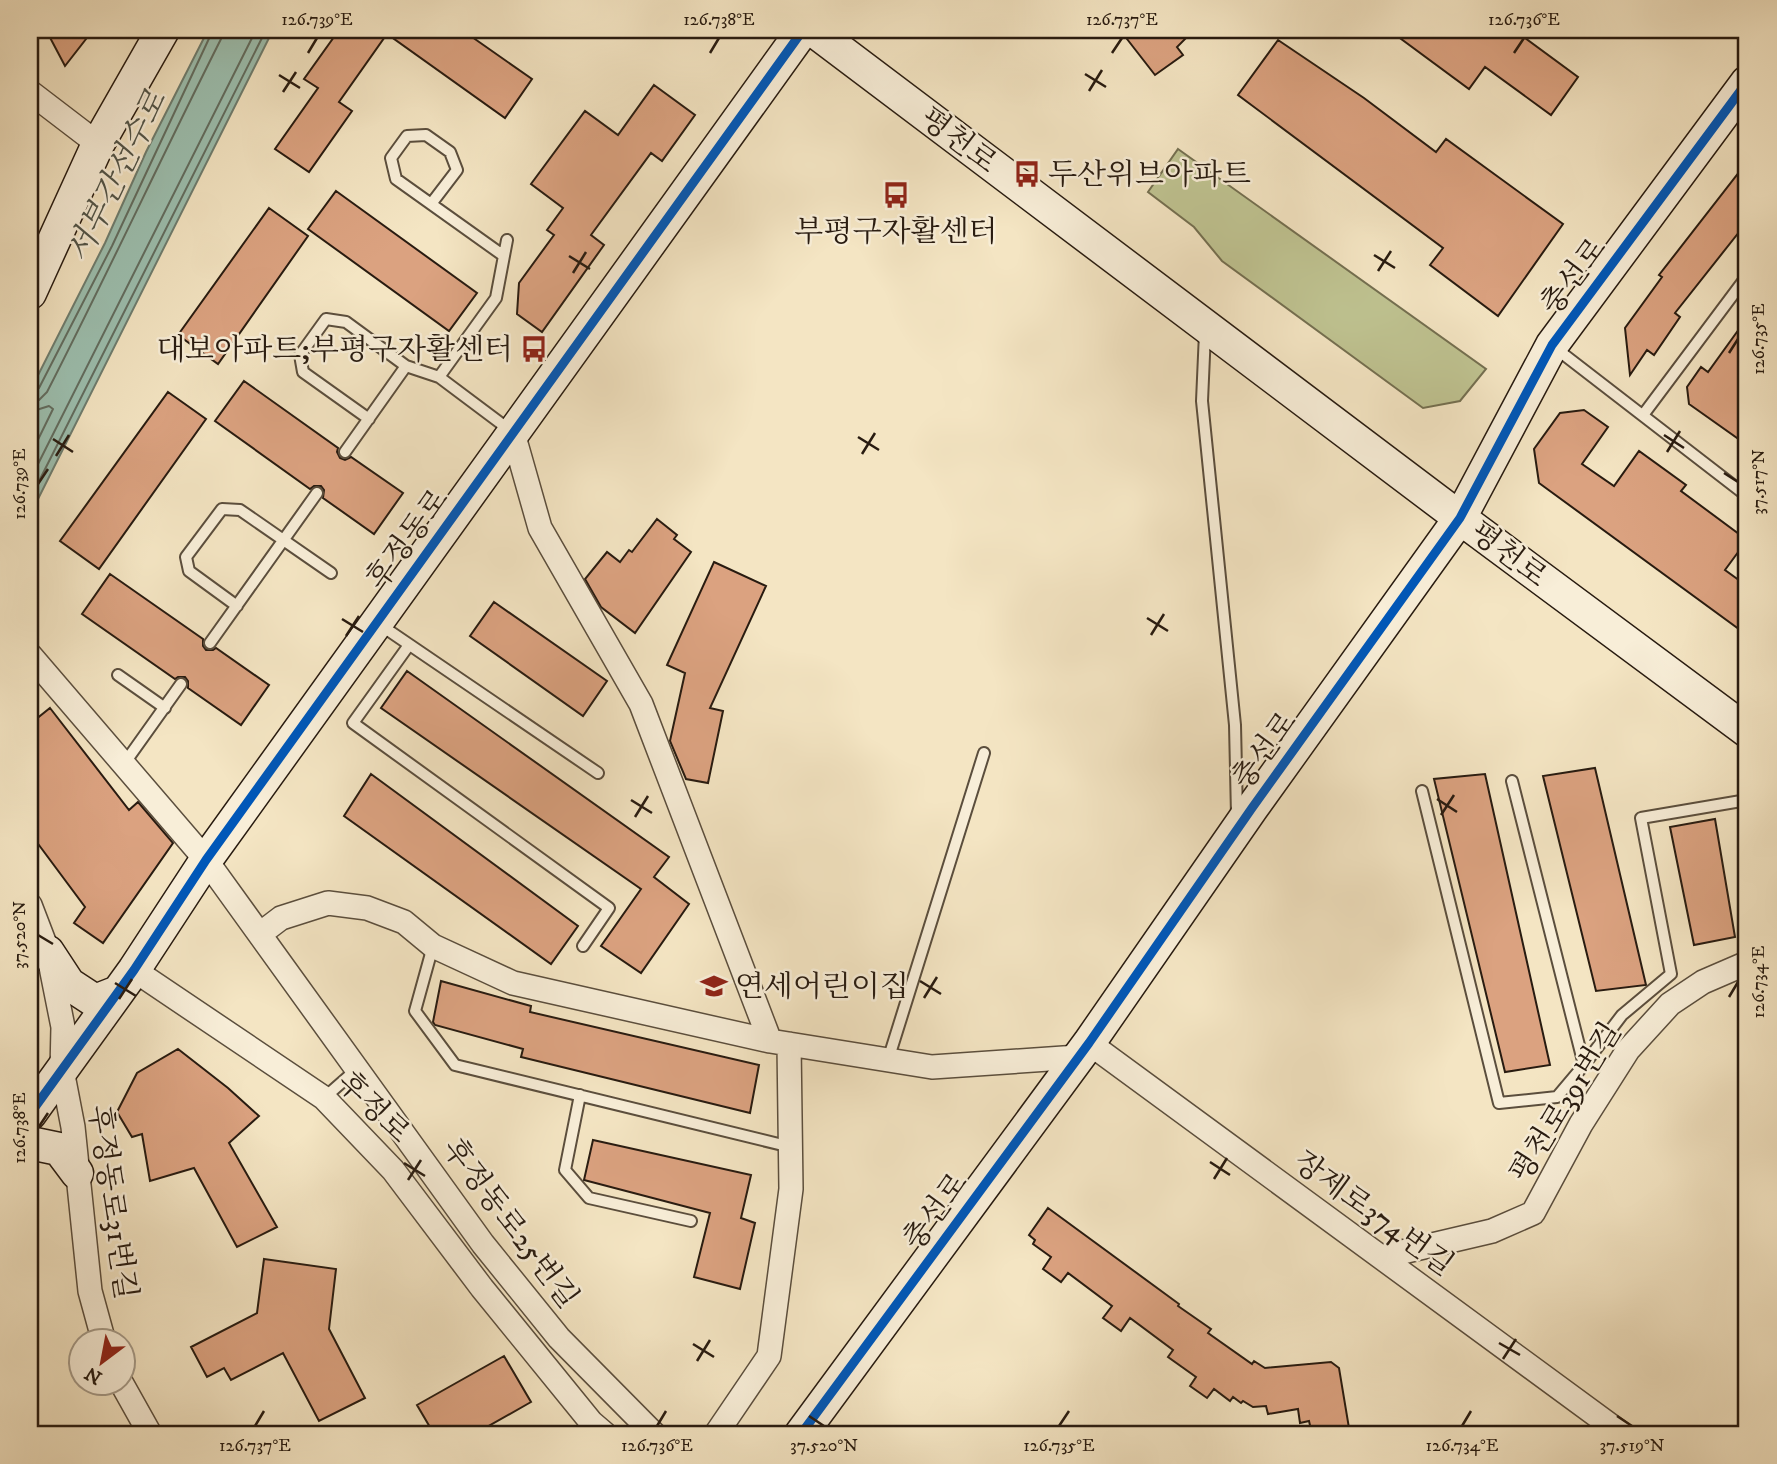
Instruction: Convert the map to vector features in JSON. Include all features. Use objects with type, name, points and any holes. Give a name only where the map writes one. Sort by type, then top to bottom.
[{"type":"street","points":[[30,293],[98,144],[163,30]]},
{"type":"street","name":"후정동로","points":[[30,1114],[126,981],[206,860],[803,30]]},
{"type":"street","name":"평천로","points":[[813,30],[1747,731]]},
{"type":"street","name":"충선로","points":[[801,1434],[1083,1050],[1460,517],[1552,345],[1747,82]]},
{"type":"street","points":[[30,92],[98,144]]},
{"type":"street","points":[[513,433],[540,528],[641,704],[780,1042],[791,1147],[791,1189],[769,1356],[716,1434]]},
{"type":"street","points":[[30,655],[206,860]]},
{"type":"street","name":"후정동로25번길","points":[[206,860],[483,1244],[559,1338],[654,1434]]},
{"type":"street","points":[[260,934],[281,918],[328,904],[367,908],[404,922],[433,946],[513,983],[780,1042],[932,1067],[1083,1050]]},
{"type":"street","name":"후정동로31번길","points":[[30,905],[48,952],[63,1027],[62,1070],[73,1127],[90,1291],[100,1328]]},
{"type":"street","points":[[48,952],[69,984],[95,1001],[126,981]]},
{"type":"street","name":"평천로391번길","points":[[1381,1258],[1492,1231],[1534,1213],[1581,1124],[1628,1050],[1670,1004],[1703,982],[1747,963]]},
{"type":"street","name":"후정로","points":[[126,981],[324,1098],[393,1170],[489,1297],[591,1422],[605,1434]]},
{"type":"street","name":"장제로374번길","points":[[1083,1050],[1381,1258],[1622,1434]]},
{"type":"street","points":[[30,1143],[59,1149],[77,1173]]},
{"type":"street","points":[[130,1398],[150,1434]]},
{"type":"lane","points":[[431,204],[457,170],[450,152],[426,135],[407,136],[391,158],[396,179],[431,204],[504,256]]},
{"type":"lane","points":[[439,377],[496,298],[507,240]]},
{"type":"lane","points":[[1643,415],[1747,276]]},
{"type":"lane","points":[[369,419],[303,372],[300,355],[326,319],[346,322],[406,366],[439,377],[513,433]]},
{"type":"lane","points":[[1205,326],[1202,401],[1234,725],[1238,829]]},
{"type":"lane","points":[[1552,345],[1747,496]]},
{"type":"lane","points":[[345,452],[406,366]]},
{"type":"lane","points":[[210,643],[317,493]]},
{"type":"lane","points":[[237,606],[189,571],[186,557],[222,509],[240,510],[331,573]]},
{"type":"lane","points":[[377,623],[598,772]]},
{"type":"lane","points":[[409,645],[353,723],[608,908],[583,946]]},
{"type":"lane","points":[[118,675],[165,708]]},
{"type":"lane","points":[[124,765],[181,684]]},
{"type":"lane","points":[[888,1060],[984,753]]},
{"type":"lane","points":[[1513,781],[1584,1065]]},
{"type":"lane","points":[[1422,791],[1499,1103],[1556,1097],[1622,1015],[1671,974],[1641,818],[1747,800]]},
{"type":"lane","points":[[433,946],[415,1011],[455,1065],[791,1147]]},
{"type":"lane","points":[[324,1098],[357,1069]]},
{"type":"lane","points":[[580,1095],[565,1170],[589,1198],[691,1221]]},
{"type":"green space","points":[[1178,149],[1486,369],[1460,401],[1423,408],[1222,261],[1194,227],[1148,192]]},
{"type":"water","points":[[208,30],[273,30],[30,515],[30,391]]},
{"type":"building","points":[[46,30],[93,30],[65,66]]},
{"type":"building","points":[[339,30],[462,30],[532,79],[505,118],[387,34],[339,102],[352,111],[309,172],[275,149],[318,88],[304,79]]},
{"type":"building","points":[[1138,30],[1194,30],[1177,47],[1183,55],[1155,75],[1127,39]]},
{"type":"building","points":[[1389,30],[1514,30],[1578,77],[1551,115],[1485,67],[1469,89]]},
{"type":"building","points":[[1278,40],[1364,98],[1436,152],[1446,139],[1563,224],[1498,316],[1430,265],[1443,248],[1238,95]]},
{"type":"building","points":[[654,85],[695,115],[662,161],[651,153],[591,235],[604,245],[542,332],[517,314],[519,283],[554,235],[547,230],[563,208],[531,184],[585,111],[618,135]]},
{"type":"building","points":[[1747,162],[1747,222],[1675,313],[1680,317],[1654,355],[1647,350],[1630,375],[1625,328],[1662,277],[1659,275]]},
{"type":"building","points":[[336,191],[477,293],[449,331],[308,229]]},
{"type":"building","points":[[269,208],[308,236],[218,364],[178,335]]},
{"type":"building","points":[[1747,318],[1747,445],[1689,404],[1687,387],[1701,367],[1708,372]]},
{"type":"building","points":[[244,381],[338,448],[340,458],[345,460],[351,457],[403,493],[374,534],[323,498],[324,490],[321,486],[310,489],[215,421]]},
{"type":"building","points":[[168,392],[206,419],[99,569],[60,541]]},
{"type":"building","points":[[1584,410],[1608,427],[1582,464],[1614,486],[1639,451],[1686,485],[1681,491],[1747,540],[1725,570],[1747,586],[1747,635],[1539,483],[1534,449],[1560,413]]},
{"type":"building","points":[[657,519],[677,535],[674,539],[691,552],[635,633],[601,607],[585,579],[607,552],[620,562],[629,550],[632,552]]},
{"type":"building","points":[[714,562],[766,586],[710,708],[723,711],[708,783],[686,779],[670,741],[685,673],[667,665]]},
{"type":"building","points":[[110,574],[203,639],[206,650],[216,648],[269,685],[241,725],[188,688],[185,677],[175,679],[82,614]]},
{"type":"building","points":[[494,602],[607,681],[583,716],[470,636]]},
{"type":"building","points":[[407,671],[669,857],[654,877],[689,904],[641,973],[601,946],[641,889],[381,708]]},
{"type":"building","points":[[50,708],[129,810],[138,802],[173,843],[103,943],[74,923],[85,907],[30,833],[30,724]]},
{"type":"building","points":[[1595,768],[1646,985],[1596,991],[1543,776]]},
{"type":"building","points":[[371,774],[578,926],[551,964],[344,816]]},
{"type":"building","points":[[1485,774],[1550,1065],[1505,1072],[1434,779]]},
{"type":"building","points":[[1715,819],[1735,937],[1694,945],[1670,827]]},
{"type":"building","points":[[441,981],[531,1006],[530,1012],[759,1065],[750,1113],[521,1057],[523,1049],[435,1025],[433,1022]]},
{"type":"building","points":[[178,1049],[259,1116],[229,1143],[277,1227],[237,1247],[194,1168],[150,1181],[142,1134],[132,1137],[117,1112],[137,1073]]},
{"type":"building","points":[[593,1140],[751,1175],[741,1218],[755,1223],[740,1289],[694,1277],[710,1213],[584,1180]]},
{"type":"building","points":[[1048,1208],[1179,1304],[1178,1306],[1211,1329],[1208,1333],[1252,1364],[1254,1361],[1265,1368],[1331,1362],[1339,1368],[1350,1434],[1312,1434],[1309,1421],[1300,1423],[1298,1409],[1268,1414],[1266,1406],[1253,1407],[1233,1397],[1230,1401],[1214,1389],[1207,1398],[1190,1386],[1196,1377],[1168,1357],[1173,1350],[1130,1318],[1121,1331],[1103,1318],[1112,1306],[1068,1273],[1061,1282],[1043,1269],[1051,1257],[1033,1244],[1035,1240],[1029,1235]]},
{"type":"building","points":[[264,1259],[336,1269],[329,1329],[365,1398],[319,1421],[283,1353],[231,1380],[224,1368],[207,1377],[191,1347],[257,1313]]},
{"type":"building","points":[[504,1356],[531,1402],[487,1427],[486,1434],[434,1434],[417,1405]]},
{"type":"cycle path","points":[[30,1114],[134,970],[206,860],[803,30]]},
{"type":"cycle path","points":[[801,1434],[1089,1043],[1252,808],[1460,518],[1552,345],[1747,82]]},
{"type":"place","name":"두산위브아파트","points":[[1027,174]]},
{"type":"place","name":"부평구자활센터","points":[[896,195]]},
{"type":"place","name":"대보아파트;부평구자활센터","points":[[534,349]]},
{"type":"place","name":"연세어린이집","points":[[714,986]]},
{"type":"water label","name":"서부간선수로","points":[[116,176]]}]
